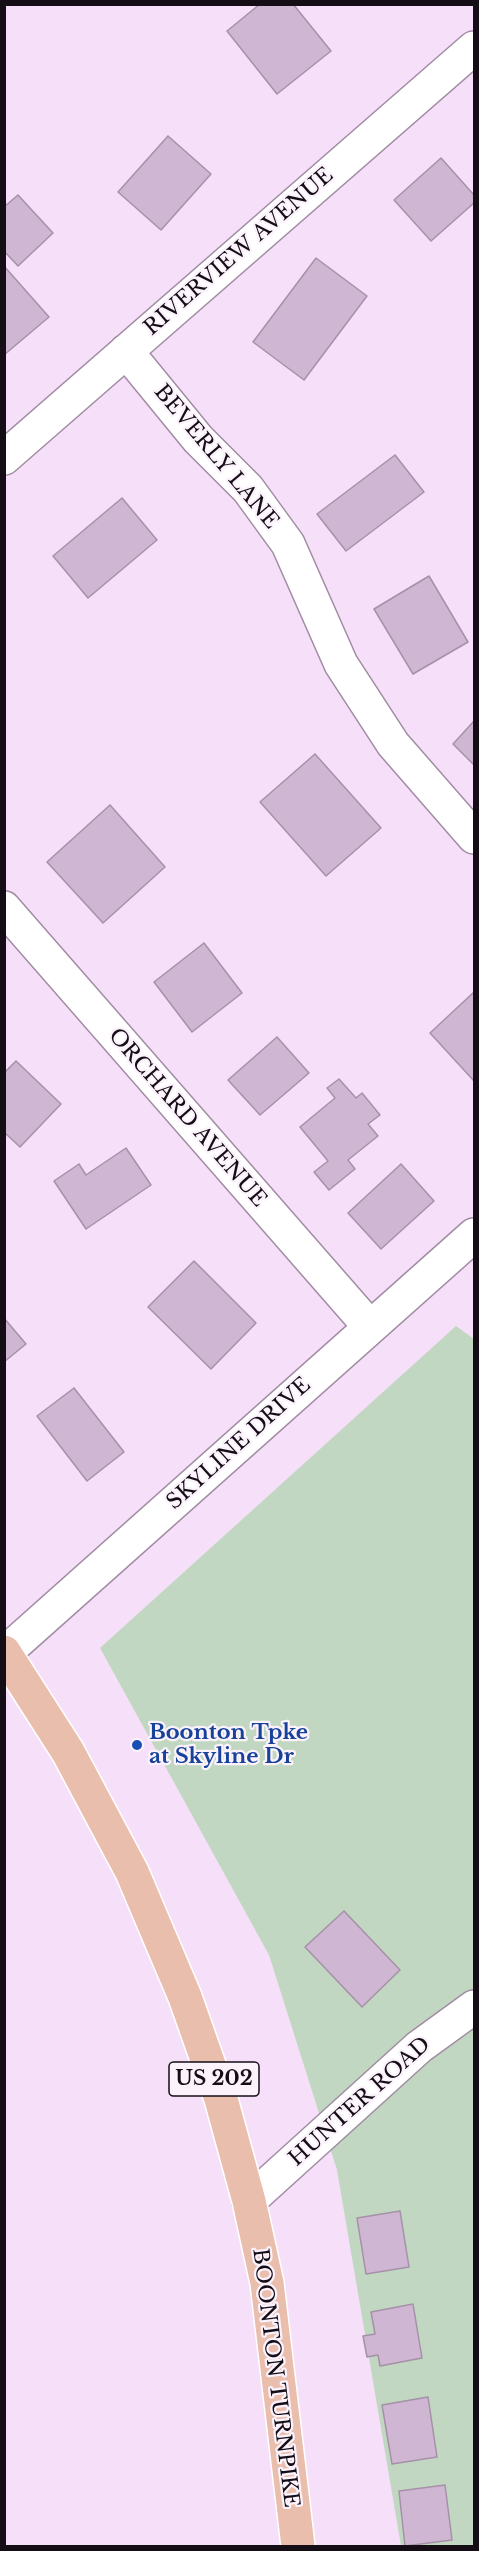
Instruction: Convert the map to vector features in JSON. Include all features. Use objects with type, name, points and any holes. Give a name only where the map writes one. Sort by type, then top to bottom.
[{"type":"main road","name":"BOONTON TURNPIKE","points":[[5,1653],[68,1752],[132,1872],[185,1997],[221,2099],[249,2201],[267,2283],[298,2547]]},
{"type":"street","name":"RIVERVIEW AVENUE","points":[[4,458],[472,54]]},
{"type":"street","name":"BEVERLY LANE","points":[[126,351],[198,439],[248,489],[288,544],[340,664],[393,744],[474,837]]},
{"type":"street","name":"ORCHARD AVENUE","points":[[4,908],[370,1327]]},
{"type":"street","name":"SKYLINE DRIVE","points":[[5,1653],[474,1235]]},
{"type":"street","name":"HUNTER ROAD","points":[[249,2201],[419,2047],[474,2007]]},
{"type":"green space","points":[[456,1326],[474,1339],[474,2546],[401,2546],[337,2170],[269,1955],[100,1648]]},
{"type":"building","points":[[260,4],[293,4],[331,51],[277,94],[227,31]]},
{"type":"building","points":[[168,136],[211,174],[161,230],[118,192]]},
{"type":"building","points":[[441,158],[474,195],[474,203],[431,241],[394,200]]},
{"type":"building","points":[[18,195],[53,233],[18,266],[4,251],[4,207]]},
{"type":"building","points":[[316,258],[367,296],[304,380],[253,342]]},
{"type":"building","points":[[4,266],[49,317],[4,355]]},
{"type":"building","points":[[395,455],[424,492],[346,551],[317,514]]},
{"type":"building","points":[[122,498],[157,540],[88,598],[53,556]]},
{"type":"building","points":[[429,576],[468,642],[413,674],[374,609]]},
{"type":"building","points":[[474,721],[474,765],[453,744]]},
{"type":"building","points":[[315,754],[381,828],[326,876],[260,802]]},
{"type":"building","points":[[110,805],[165,867],[103,923],[47,862]]},
{"type":"building","points":[[204,943],[242,993],[192,1032],[154,982]]},
{"type":"building","points":[[474,992],[474,1081],[430,1033]]},
{"type":"building","points":[[277,1037],[309,1073],[260,1115],[228,1080]]},
{"type":"building","points":[[16,1061],[61,1104],[20,1147],[4,1132],[4,1073]]},
{"type":"building","points":[[339,1079],[356,1098],[362,1093],[380,1115],[368,1124],[378,1136],[348,1160],[355,1169],[329,1190],[314,1172],[328,1161],[300,1127],[335,1098],[327,1088]]},
{"type":"building","points":[[126,1148],[151,1185],[86,1229],[54,1181],[79,1164],[86,1175]]},
{"type":"building","points":[[401,1164],[434,1201],[381,1249],[348,1213]]},
{"type":"building","points":[[194,1261],[256,1323],[211,1369],[148,1307]]},
{"type":"building","points":[[4,1318],[26,1344],[4,1362]]},
{"type":"building","points":[[74,1388],[124,1452],[87,1481],[37,1416]]},
{"type":"building","points":[[344,1911],[400,1970],[362,2007],[305,1947]]},
{"type":"building","points":[[400,2211],[409,2267],[366,2274],[357,2218]]},
{"type":"building","points":[[413,2304],[422,2358],[380,2366],[378,2355],[367,2357],[363,2336],[375,2334],[371,2312]]},
{"type":"building","points":[[428,2397],[437,2457],[392,2464],[382,2405]]},
{"type":"building","points":[[445,2485],[452,2540],[405,2546],[399,2491]]},
{"type":"place","name":"Boonton Tpke at Skyline Dr","points":[[137,1745]]}]
